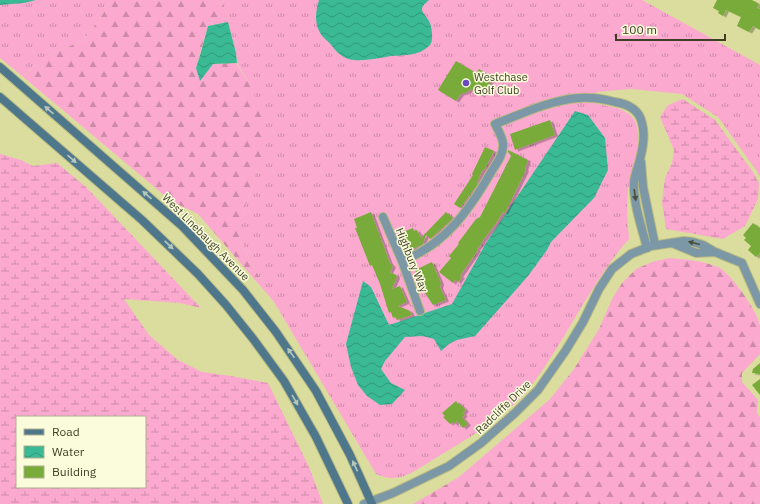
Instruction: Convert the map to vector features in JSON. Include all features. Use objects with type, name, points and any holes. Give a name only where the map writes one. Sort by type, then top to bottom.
[{"type":"main road","name":"West Linebaugh Avenue","points":[[0,67],[182,226],[243,290],[281,338],[316,391],[347,449],[369,503]]},
{"type":"main road","points":[[0,97],[142,220],[198,274],[226,305],[284,381],[316,437],[348,504]]},
{"type":"street","points":[[402,261],[417,255],[436,242],[453,227],[477,196],[503,152],[504,142],[495,124],[557,101],[580,98],[605,100],[625,104],[632,107],[637,112],[642,124],[643,142],[641,158],[634,180],[634,193],[647,248]]},
{"type":"street","points":[[641,158],[643,187],[656,245]]},
{"type":"street","name":"Highbury Way","points":[[383,217],[402,261],[420,311]]},
{"type":"street","name":"Radcliffe Drive","points":[[369,503],[449,466],[482,443],[515,413],[538,390],[566,350],[583,322],[599,289],[612,269],[631,254],[656,245],[672,243],[696,253],[715,252],[742,263],[760,304]]},
{"type":"green space","points":[[0,0],[110,0],[103,14],[83,41],[52,53],[22,76],[0,58]]},
{"type":"green space","points":[[110,0],[222,0],[228,22],[208,26],[196,68],[213,64],[236,63],[251,86],[266,126],[267,141],[250,194],[239,222],[239,237],[251,263],[275,303],[198,214],[171,201],[22,76],[52,53],[83,41],[103,14]]},
{"type":"green space","name":"Westchase Golf Club","points":[[222,0],[642,0],[760,65],[760,177],[718,117],[682,94],[631,89],[597,92],[594,103],[617,108],[629,114],[635,121],[637,129],[637,150],[627,196],[629,239],[615,256],[590,292],[544,368],[531,386],[511,407],[459,444],[413,472],[400,477],[385,477],[376,474],[251,263],[239,237],[239,222],[258,168],[251,86],[237,63],[236,53]]},
{"type":"green space","points":[[683,99],[715,120],[753,172],[759,183],[758,199],[745,226],[723,239],[666,229],[662,202],[665,178],[672,163],[674,150],[660,117],[668,105]]},
{"type":"green space","points":[[0,154],[21,160],[33,166],[57,163],[86,187],[201,308],[180,303],[124,299],[149,335],[178,360],[202,372],[268,383],[309,467],[323,504],[0,504]]},
{"type":"green space","points":[[669,258],[700,262],[723,270],[743,294],[755,312],[758,320],[760,326],[760,354],[742,373],[742,382],[758,400],[757,413],[760,417],[760,504],[413,504],[459,477],[550,399],[574,369],[599,329],[612,299],[622,283],[636,269],[652,262]]},
{"type":"water","points":[[0,0],[36,0],[24,3],[0,5]]},
{"type":"water","points":[[319,0],[429,0],[423,5],[422,10],[430,23],[432,42],[421,52],[411,54],[363,60],[347,58],[336,51],[320,33],[316,19]]},
{"type":"water","points":[[228,22],[237,63],[213,64],[200,81],[196,68],[208,26]]},
{"type":"water","points":[[575,111],[588,115],[605,138],[608,170],[594,198],[551,242],[528,276],[475,336],[457,340],[449,344],[441,351],[434,339],[423,336],[405,337],[385,361],[381,369],[391,383],[405,390],[392,404],[380,405],[367,396],[358,385],[351,367],[346,344],[363,281],[371,287],[389,325],[452,304],[486,243]]},
{"type":"building","points":[[717,0],[752,0],[759,4],[757,8],[760,9],[760,30],[753,26],[749,32],[737,26],[741,17],[726,10],[723,16],[718,13],[719,11],[713,8]]},
{"type":"building","name":"Westchase Golf Club","points":[[456,61],[476,73],[479,69],[493,78],[482,96],[470,89],[468,92],[461,94],[456,101],[438,90]]},
{"type":"building","points":[[550,120],[555,135],[515,150],[510,134]]},
{"type":"building","points":[[485,147],[494,151],[485,169],[482,171],[477,183],[478,184],[460,208],[454,204],[473,175],[472,174]]},
{"type":"building","points":[[508,150],[528,160],[526,170],[505,213],[503,212],[481,243],[477,249],[478,250],[460,276],[462,277],[458,282],[455,280],[453,283],[439,272],[451,258],[449,256],[459,244],[458,243],[476,219],[480,217],[511,156]]},
{"type":"building","points":[[371,212],[390,263],[393,266],[390,272],[397,277],[392,289],[400,286],[407,302],[398,306],[410,311],[412,315],[397,320],[396,317],[393,318],[391,312],[389,313],[380,284],[372,265],[370,266],[355,228],[357,228],[354,219]]},
{"type":"building","points":[[446,212],[453,218],[430,239],[426,235],[423,244],[409,251],[409,249],[406,253],[398,234],[413,228],[414,231],[417,230],[421,238]]},
{"type":"building","points":[[753,223],[760,228],[760,253],[756,257],[748,250],[751,246],[744,240],[746,238],[743,235]]},
{"type":"building","points":[[432,262],[446,300],[433,305],[425,293],[415,270]]},
{"type":"building","points":[[760,363],[760,374],[752,373],[753,369]]},
{"type":"building","points":[[760,379],[760,395],[752,385]]},
{"type":"building","points":[[456,401],[466,410],[463,413],[465,415],[462,417],[468,424],[463,428],[457,421],[454,424],[453,422],[450,424],[443,417],[445,416],[442,413]]},
{"type":"place","name":"Westchase Golf Club","points":[[466,83]]}]
